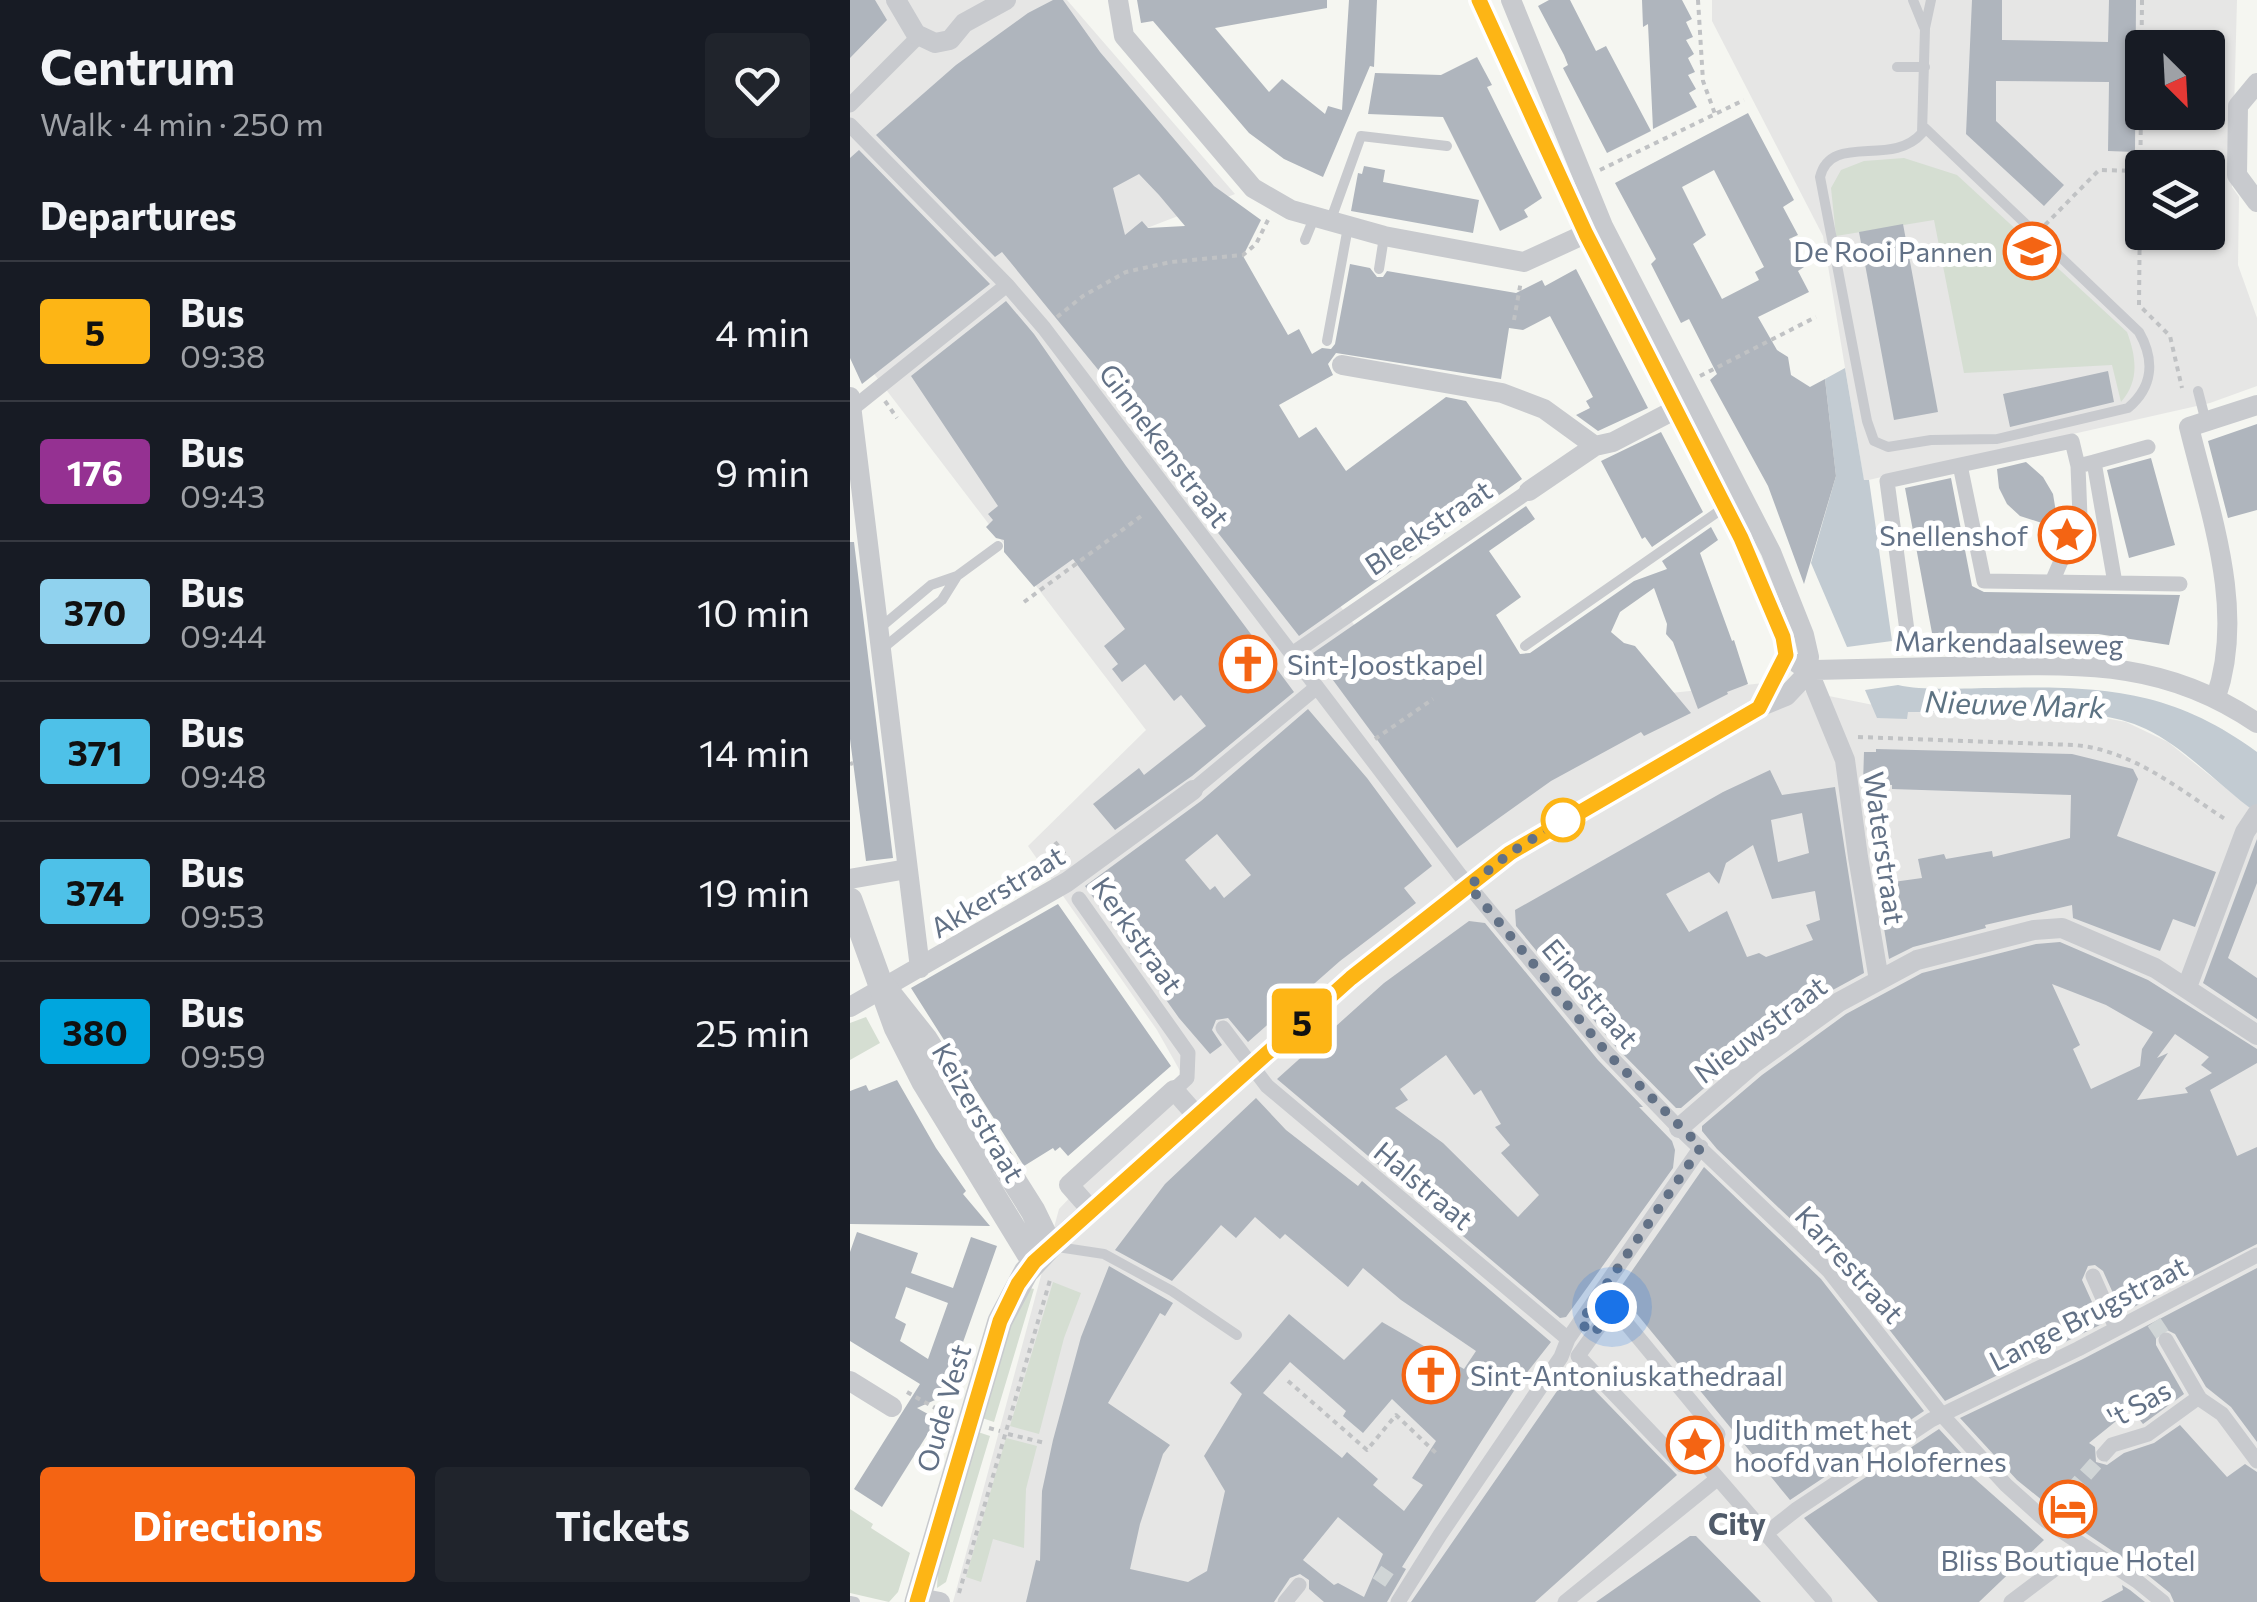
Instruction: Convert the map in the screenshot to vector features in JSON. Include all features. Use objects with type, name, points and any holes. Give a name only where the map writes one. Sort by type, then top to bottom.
[{"type":"street","points":[[896,0],[914,29],[928,42],[943,43],[956,36],[964,23],[1006,0]]},
{"type":"street","points":[[850,105],[914,29],[914,0]]},
{"type":"street","points":[[960,0],[964,23]]},
{"type":"street","points":[[1118,0],[1124,36],[1237,172],[1276,202],[1384,236],[1524,262],[1594,230]]},
{"type":"street","points":[[1479,0],[1734,502],[1786,655],[1759,708]]},
{"type":"street","points":[[1511,0],[1583,178],[1594,230]]},
{"type":"street","points":[[2257,82],[2238,106],[2237,175],[2257,202]]},
{"type":"street","name":"Ginnekenstraat","points":[[850,126],[1007,285],[1044,328],[1364,748],[1409,821],[1469,886]]},
{"type":"street","points":[[920,968],[851,403],[1007,285]]},
{"type":"street","points":[[1342,365],[1502,393],[1544,409],[1595,446]]},
{"type":"street","name":"Bleekstraat","points":[[1292,654],[1595,446],[1613,442],[1684,398]]},
{"type":"street","points":[[2216,697],[2225,665],[2226,590],[2196,425],[2257,405]]},
{"type":"street","points":[[1908,638],[1887,481],[2072,441],[2086,464],[2116,583]]},
{"type":"street","points":[[2086,464],[2148,447]]},
{"type":"street","points":[[2052,582],[2080,517],[2086,464]]},
{"type":"street","points":[[1960,465],[1984,581],[2180,584]]},
{"type":"street","points":[[1734,502],[1771,552],[1804,634],[1808,670]]},
{"type":"street","points":[[1786,655],[1808,670]]},
{"type":"street","name":"Markendaalseweg","points":[[1773,686],[1808,670],[2086,665],[2164,677],[2216,697],[2257,723]]},
{"type":"street","name":"Oude Vest","points":[[925,1600],[927,1548],[954,1454],[1000,1321],[1018,1284],[1042,1254],[1351,978],[1527,841],[1792,691],[1808,670]]},
{"type":"street","name":"Waterstraat","points":[[1808,670],[1845,760],[1860,876],[1881,985]]},
{"type":"street","name":"Akkerstraat","points":[[850,1007],[883,986],[1073,890],[1317,687]]},
{"type":"street","points":[[2187,986],[2252,820]]},
{"type":"street","points":[[850,879],[907,870]]},
{"type":"street","name":"Eindstraat","points":[[1469,886],[1607,1053],[1679,1128]]},
{"type":"street","name":"Kerkstraat","points":[[1073,890],[1170,1016],[1188,1053],[1187,1078],[1174,1090]]},
{"type":"street","name":"Keizerstraat","points":[[850,900],[896,1027],[924,1082],[1042,1254]]},
{"type":"street","name":"Nieuwstraat","points":[[1679,1128],[1790,1035],[1839,1002],[1881,985],[1917,960],[2034,930],[2062,928],[2155,968],[2257,1035]]},
{"type":"street","name":"Halstraat","points":[[1224,1028],[1267,1086],[1568,1339]]},
{"type":"street","points":[[1091,1210],[1069,1185],[1174,1090],[1196,1114]]},
{"type":"street","name":"Karrestraat","points":[[1679,1128],[1710,1151],[1839,1283],[1942,1414],[2006,1485],[2050,1515],[2084,1547],[2163,1602]]},
{"type":"street","points":[[1400,1592],[1561,1356],[1568,1339],[1710,1151]]},
{"type":"street","name":"Lange Brugstraat","points":[[1764,1535],[1942,1414],[2116,1328],[2151,1316],[2257,1255]]},
{"type":"street","points":[[2093,1276],[2116,1328]]},
{"type":"street","points":[[1612,1307],[1718,1434],[1696,1454],[1682,1466],[1578,1356],[1612,1307]]},
{"type":"street","points":[[1580,1323],[1594,1334]]},
{"type":"street","name":"'t Sas","points":[[2166,1340],[2199,1398],[2222,1414],[2257,1461]]},
{"type":"street","points":[[850,1381],[892,1408]]},
{"type":"street","name":"'t Sas","points":[[2104,1454],[2112,1445],[2148,1434],[2199,1398]]},
{"type":"street","points":[[1696,1454],[1824,1602]]},
{"type":"street","points":[[1566,1602],[1717,1479]]},
{"type":"street","points":[[2011,1602],[2084,1547]]},
{"type":"street","points":[[1285,1602],[1299,1585]]},
{"type":"lane","points":[[1913,0],[1925,28]]},
{"type":"lane","points":[[1925,128],[2129,321],[2142,338],[2150,358],[2150,371],[2141,395],[2122,412],[1997,439],[1930,440],[1894,447],[1878,444],[1867,420],[1820,172],[1826,163],[1848,152],[1902,149],[1925,128],[1925,28],[1931,0]]},
{"type":"lane","points":[[1898,67],[1925,67]]},
{"type":"lane","points":[[1327,340],[1331,222],[1361,136],[1447,146]]},
{"type":"lane","points":[[1304,240],[1331,222]]},
{"type":"lane","points":[[1379,270],[1384,236]]},
{"type":"lane","points":[[2196,425],[2198,390]]},
{"type":"lane","points":[[1525,646],[1734,502]]},
{"type":"lane","points":[[880,639],[931,585],[958,576],[998,546]]},
{"type":"lane","points":[[1638,551],[1657,554]]},
{"type":"lane","points":[[880,639],[942,600],[958,576]]},
{"type":"lane","points":[[1042,1254],[1104,1254],[1188,1301],[1237,1335]]},
{"type":"path","points":[[1698,0],[1703,81],[1716,114]]},
{"type":"path","points":[[2141,150],[2142,0]]},
{"type":"path","points":[[1583,178],[1744,100]]},
{"type":"path","points":[[2036,234],[2099,170],[2125,170]]},
{"type":"path","points":[[1044,328],[1084,296],[1126,272],[1172,262],[1243,256],[1256,244],[1276,202]]},
{"type":"path","points":[[2140,250],[2139,305],[2170,336],[2196,425]]},
{"type":"path","points":[[1514,320],[1524,262]]},
{"type":"path","points":[[1684,398],[1816,316]]},
{"type":"path","points":[[1024,602],[1144,514]]},
{"type":"path","points":[[1364,748],[1433,699]]},
{"type":"path","points":[[1834,733],[1876,740],[2105,750],[2252,820]]},
{"type":"path","points":[[956,1602],[1049,1282],[1053,1264],[1042,1254]]},
{"type":"path","points":[[1288,1382],[1366,1450],[1396,1415],[1436,1454]]},
{"type":"path","points":[[892,1408],[903,1390],[956,1419]]},
{"type":"path","points":[[1008,1434],[1044,1443]]},
{"type":"shaded area","points":[[850,0],[1067,0],[1235,194],[1085,252],[1127,322],[1452,755],[1634,697],[1764,683],[1908,712],[2078,713],[2126,722],[2168,742],[2257,813],[2257,1602],[953,1602],[1059,1209],[1184,1078],[1157,1030],[1028,846],[1146,730],[865,362],[850,358]]},
{"type":"shaded area","name":"De Rooi Pannen","points":[[1712,0],[2237,0],[2232,187],[2239,197],[2238,265],[2257,318],[2257,386],[2210,403],[1864,481],[1823,236],[1712,21]]},
{"type":"shaded area","points":[[1904,158],[1957,175],[2127,332],[2133,350],[2134,377],[2121,402],[2112,365],[1964,373],[1934,220],[1836,236],[1831,188],[1841,170],[1864,161]]},
{"type":"shaded area","points":[[866,1017],[880,1043],[850,1060],[850,1023]]},
{"type":"shaded area","points":[[1053,1282],[1081,1293],[1064,1338],[1039,1434],[1010,1426]]},
{"type":"shaded area","points":[[1030,1288],[1034,1289],[994,1422],[982,1418],[1007,1329]]},
{"type":"shaded area","points":[[978,1432],[990,1436],[946,1582],[937,1588],[938,1570]]},
{"type":"shaded area","points":[[1006,1438],[1037,1446],[1026,1489],[1024,1548],[993,1539],[981,1582],[966,1577]]},
{"type":"shaded area","points":[[850,1509],[910,1553],[898,1592],[889,1602],[850,1593]]},
{"type":"water","points":[[1845,368],[1864,480],[1869,480],[1892,641],[1847,647],[1811,563],[1836,476],[1825,379]]},
{"type":"water","name":"Nieuwe Mark","points":[[1898,685],[1931,689],[2100,690],[2163,703],[2225,731],[2257,752],[2257,813],[2175,747],[2146,729],[2121,720],[2030,710],[1908,712],[1907,719],[1877,718],[1865,690]]},
{"type":"building","points":[[850,0],[875,0],[887,20],[850,58]]},
{"type":"building","points":[[1053,0],[1063,0],[1100,52],[1214,186],[1261,220],[1243,256],[1288,335],[1299,329],[1312,354],[1335,344],[1350,264],[1370,268],[1377,277],[1383,277],[1387,271],[1516,293],[1542,280],[1545,286],[1576,269],[1648,408],[1598,431],[1576,415],[1590,408],[1586,401],[1593,397],[1550,316],[1523,330],[1509,328],[1501,379],[1336,353],[1328,364],[1333,375],[1279,405],[1299,438],[1316,427],[1346,471],[1446,397],[1466,401],[1522,479],[1299,636],[1160,459],[1109,383],[1002,252],[995,257],[876,135],[956,65],[1028,13]],"holes":[[[1139,174],[1185,226],[1148,228],[1142,221],[1125,235],[1113,188]]]},
{"type":"building","points":[[1137,0],[1327,0],[1327,8],[1215,28],[1269,92],[1282,79],[1325,114],[1328,106],[1342,110],[1349,0],[1377,0],[1374,67],[1370,66],[1323,177],[1284,159],[1249,133],[1153,21],[1141,23]]},
{"type":"building","points":[[1549,0],[1570,0],[1596,51],[1606,46],[1651,131],[1607,153],[1563,68],[1568,65],[1564,55],[1538,6]]},
{"type":"building","points":[[1642,0],[1682,0],[1692,19],[1686,22],[1693,37],[1686,40],[1694,54],[1688,58],[1695,72],[1688,75],[1696,89],[1689,93],[1697,107],[1653,129],[1648,24],[1643,27]]},
{"type":"building","points":[[1972,0],[2002,0],[2002,40],[2108,42],[2109,0],[2136,0],[2136,30],[2125,30],[2125,130],[2135,130],[2135,150],[2108,151],[2109,82],[1996,81],[1996,121],[2064,185],[2044,206],[1966,134]]},
{"type":"building","points":[[1477,57],[1492,85],[1487,87],[1542,198],[1524,210],[1528,217],[1500,231],[1443,117],[1368,114],[1375,73],[1441,75]]},
{"type":"building","points":[[1748,113],[1794,200],[1783,207],[1798,235],[1789,239],[1804,267],[1798,271],[1809,292],[1758,317],[1777,350],[1788,357],[1791,375],[1810,387],[1825,379],[1836,476],[1804,584],[1768,486],[1710,380],[1717,374],[1689,319],[1681,323],[1651,264],[1656,259],[1615,183]],"holes":[[[1714,170],[1764,267],[1755,272],[1759,280],[1722,299],[1693,244],[1706,235],[1682,187]]]},
{"type":"building","points":[[859,150],[990,284],[862,384],[850,358],[850,158]]},
{"type":"building","points":[[1364,166],[1385,170],[1383,182],[1479,200],[1473,233],[1351,211],[1358,173],[1362,174]]},
{"type":"building","points":[[1903,224],[1938,412],[1894,420],[1859,232]]},
{"type":"building","points":[[1006,301],[1294,692],[1192,776],[1115,830],[1093,804],[1139,768],[1144,775],[1206,726],[1181,695],[1174,701],[1145,664],[1122,682],[1112,669],[1118,664],[1104,646],[1125,629],[1073,559],[1034,587],[1004,552],[1004,540],[996,538],[986,527],[993,520],[988,514],[998,506],[911,376]]},
{"type":"building","points":[[2108,371],[2114,402],[2010,427],[2003,394]]},
{"type":"building","points":[[2257,424],[2257,510],[2228,518],[2208,441]]},
{"type":"building","points":[[1661,432],[1703,512],[1652,547],[1645,537],[1642,539],[1601,461]]},
{"type":"building","points":[[2151,458],[2175,545],[2129,558],[2107,470]]},
{"type":"building","points":[[2026,462],[2043,477],[2053,494],[2056,512],[2045,524],[2020,516],[2007,504],[1999,488],[1997,469]]},
{"type":"building","points":[[1951,478],[1972,586],[1984,592],[2180,595],[2169,645],[2098,634],[1932,633],[1905,488]]},
{"type":"building","points":[[1526,506],[1535,519],[1489,551],[1521,597],[1496,615],[1520,654],[1530,653],[1634,581],[1667,569],[1662,561],[1711,527],[1718,540],[1700,553],[1748,684],[1698,709],[1673,642],[1666,634],[1667,624],[1654,588],[1620,612],[1611,632],[1635,646],[1691,713],[1644,736],[1641,732],[1551,781],[1457,848],[1313,653]]},
{"type":"building","points":[[850,542],[854,542],[893,858],[866,861],[850,739]]},
{"type":"building","points":[[1308,709],[1367,778],[1432,866],[1404,888],[1416,903],[1340,961],[1248,1042],[1228,1018],[1216,1020],[1212,1030],[1222,1045],[1210,1054],[1179,1018],[1085,886],[1201,801]],"holes":[[[1217,834],[1251,875],[1224,898],[1215,886],[1210,890],[1185,860]]]},
{"type":"building","points":[[1876,749],[2072,754],[2133,769],[2138,779],[2117,836],[2216,872],[2195,927],[2173,919],[2160,951],[2073,918],[2072,905],[1985,925],[1986,928],[1913,947],[1889,959],[1875,873],[1884,871],[1886,883],[1922,878],[1918,859],[1944,854],[1946,859],[1992,851],[1993,857],[2070,838],[2071,795],[1892,789],[1892,785],[1863,784],[1864,752]]},
{"type":"building","points":[[1770,770],[1782,795],[1835,787],[1864,973],[1831,991],[1745,1053],[1681,1108],[1676,1108],[1615,1046],[1516,926],[1515,910],[1723,792]],"holes":[[[1802,813],[1809,853],[1778,862],[1771,820]],[[1753,845],[1772,899],[1815,891],[1820,920],[1806,925],[1813,940],[1766,957],[1759,953],[1747,957],[1727,911],[1689,932],[1666,894],[1709,872],[1719,884],[1726,863]]]},
{"type":"building","points":[[2257,839],[2257,883],[2228,958],[2257,978],[2257,1019],[2203,983]]},
{"type":"building","points":[[1058,904],[1171,1066],[1068,1156],[1060,1147],[1055,1151],[1053,1148],[1024,1166],[911,988]]},
{"type":"building","points":[[1469,921],[1485,923],[1598,1060],[1672,1141],[1673,1168],[1566,1317],[1560,1318],[1277,1079],[1384,983]],"holes":[[[1446,1055],[1474,1095],[1481,1090],[1501,1124],[1495,1127],[1510,1145],[1501,1153],[1539,1195],[1518,1217],[1443,1143],[1395,1108],[1408,1100],[1400,1089]]]},
{"type":"building","points":[[2060,942],[2148,980],[2257,1049],[2257,1063],[2210,1090],[2237,1156],[2257,1147],[2257,1244],[2122,1313],[2103,1271],[2095,1265],[2088,1266],[2082,1280],[2102,1324],[1945,1401],[1838,1264],[1717,1149],[1702,1126],[1762,1075],[1846,1014],[1922,973],[2036,944]],"holes":[[[2052,984],[2106,1005],[2153,1032],[2142,1049],[2140,1066],[2091,1089],[2073,1049],[2080,1045]],[[2175,1034],[2209,1057],[2201,1065],[2212,1073],[2185,1088],[2188,1093],[2137,1100],[2168,1053],[2157,1058]]]},
{"type":"building","points":[[897,1080],[966,1191],[963,1194],[990,1226],[850,1224],[850,1091],[866,1085],[869,1091]]},
{"type":"building","points":[[1256,1098],[1286,1130],[1358,1186],[1362,1181],[1551,1342],[1521,1380],[1402,1567],[1406,1569],[1387,1602],[1324,1602],[1300,1574],[1290,1578],[1274,1602],[1026,1602],[1036,1560],[1040,1561],[1042,1491],[1053,1440],[1081,1337],[1109,1266],[1173,1303],[1165,1316],[1160,1313],[1108,1403],[1170,1445],[1163,1454],[1140,1524],[1130,1569],[1188,1582],[1207,1571],[1225,1491],[1204,1456],[1242,1394],[1230,1383],[1289,1314],[1344,1360],[1382,1322],[1464,1369],[1476,1351],[1401,1300],[1363,1268],[1348,1287],[1285,1234],[1280,1239],[1255,1217],[1236,1238],[1221,1225],[1172,1281],[1115,1250],[1165,1184]],"holes":[[[1290,1362],[1346,1411],[1343,1416],[1363,1433],[1392,1399],[1436,1441],[1412,1478],[1423,1485],[1404,1511],[1373,1485],[1378,1479],[1347,1452],[1342,1458],[1263,1393]],[[1338,1517],[1383,1554],[1364,1597],[1338,1583],[1334,1585],[1303,1560]]]},
{"type":"building","points":[[1704,1167],[1821,1279],[1924,1411],[1790,1500],[1618,1291]]},
{"type":"building","points":[[857,1232],[918,1253],[911,1273],[953,1288],[971,1237],[997,1246],[944,1396],[917,1408],[937,1419],[882,1507],[854,1489],[920,1384],[850,1341],[850,1252]],"holes":[[[906,1287],[948,1303],[928,1359],[900,1341],[906,1324],[895,1318]]]},
{"type":"building","points":[[2257,1268],[2257,1442],[2231,1407],[2206,1387],[2175,1334],[2165,1329],[2156,1335],[2156,1345],[2184,1394],[2143,1424],[2131,1409],[2089,1443],[2095,1447],[2096,1462],[2107,1465],[2124,1453],[2154,1443],[2180,1425],[2227,1477],[2245,1464],[2257,1472],[2257,1602],[2174,1602],[2170,1593],[2144,1572],[2069,1522],[2017,1480],[1960,1418]]},
{"type":"building","points":[[1573,1368],[1677,1475],[1535,1602],[1411,1602]]},
{"type":"building","points":[[1939,1429],[1964,1456],[1958,1464],[2044,1540],[1979,1602],[1878,1602],[1804,1518]]},
{"type":"building","points":[[1690,1536],[1696,1536],[1761,1602],[1596,1602]]},
{"type":"building","points":[[2122,1585],[2145,1602],[2101,1602],[2123,1590]]},
{"type":"tunnel","points":[[2154,1322],[2166,1340]]},
{"type":"tunnel","points":[[2055,1509],[2104,1454]]},
{"type":"tunnel","points":[[1377,1572],[1396,1585]]},
{"type":"bus line","name":"5","points":[[917,1602],[1000,1321],[1034,1262],[1351,978],[1510,853],[1759,708],[1786,655],[1783,637],[1741,538],[1586,234],[1479,0]]},
{"type":"place","name":"De Rooi Pannen","points":[[2032,251]]},
{"type":"place","name":"Snellenshof","points":[[2067,535]]},
{"type":"place","name":"Sint-Joostkapel","points":[[1248,664]]},
{"type":"place","name":"Sint-Antoniuskathedraal","points":[[1431,1375]]},
{"type":"place","name":"Judith met het hoofd van Holofernes","points":[[1695,1445]]},
{"type":"place","name":"Bliss Boutique Hotel","points":[[2068,1509]]},
{"type":"district","name":"City","points":[[1737,1522]]},
{"type":"route","points":[[1563,820],[1527,841],[1469,886],[1607,1053],[1701,1147],[1580,1323],[1594,1334],[1612,1307]]}]
